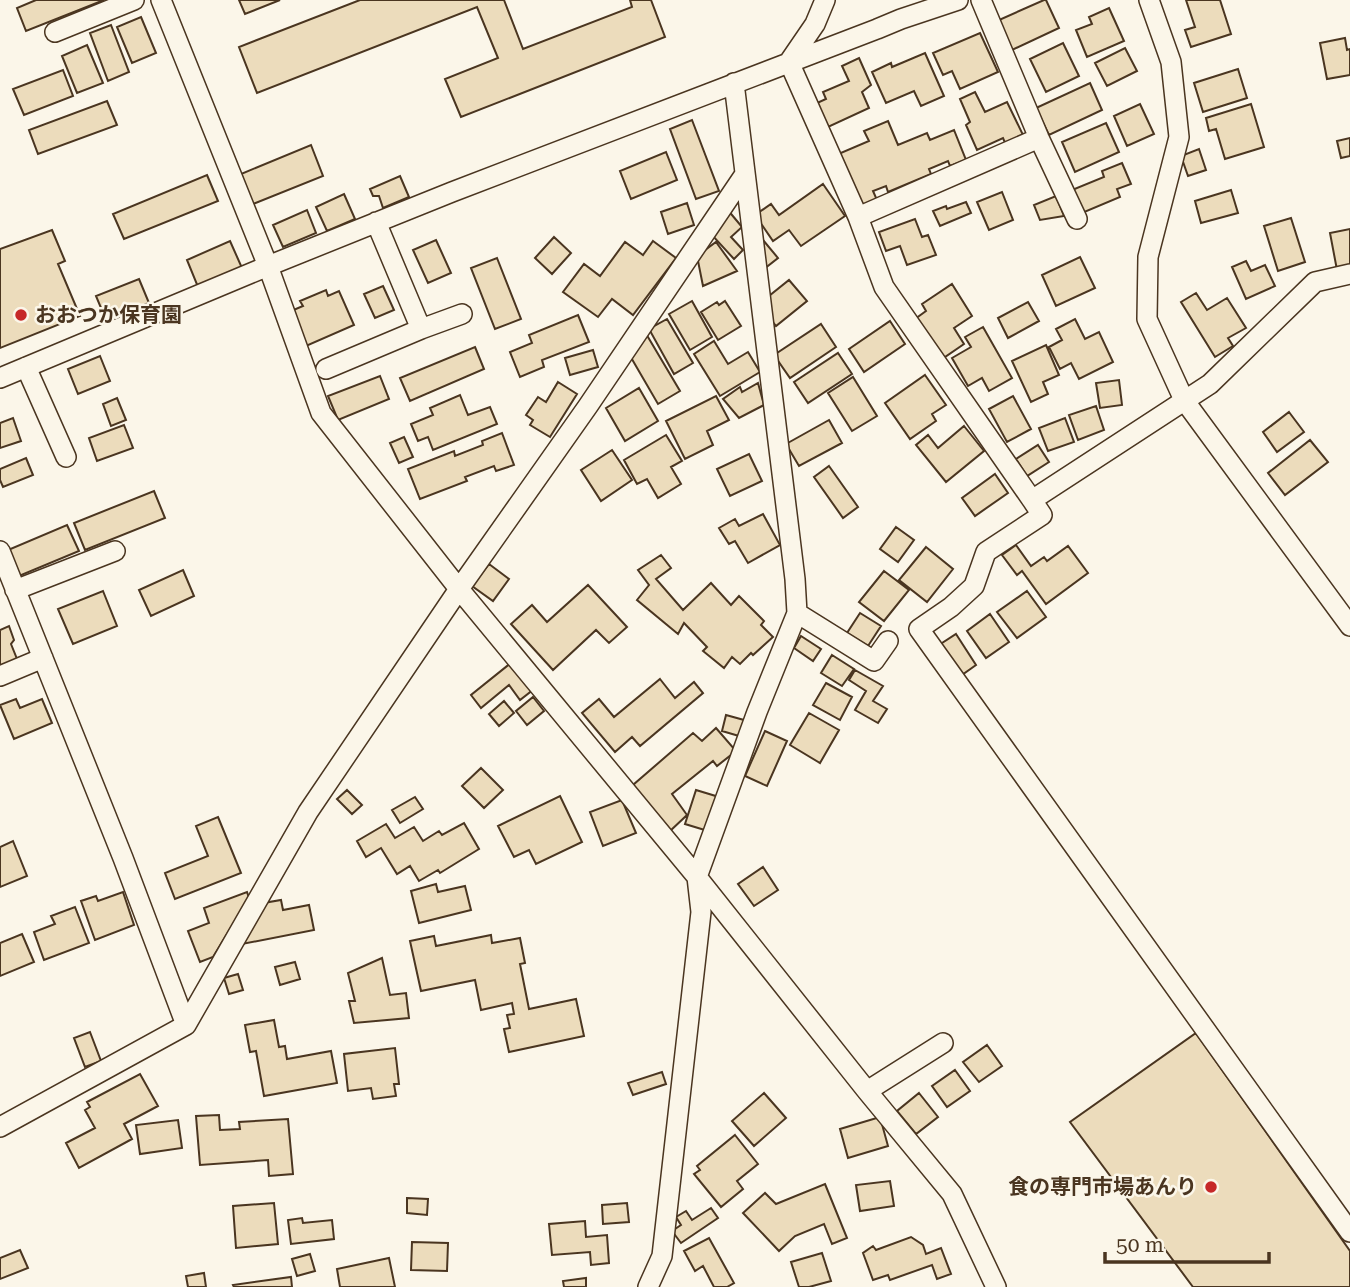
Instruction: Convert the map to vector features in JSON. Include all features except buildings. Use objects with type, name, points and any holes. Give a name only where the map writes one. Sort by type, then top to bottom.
[{"type":"street","points":[[55,32],[134,0]]},
{"type":"street","points":[[161,0],[268,266],[321,414],[459,589],[697,877],[952,1194],[996,1287]]},
{"type":"street","points":[[789,62],[815,24],[825,0]]},
{"type":"street","points":[[0,378],[376,222],[901,19],[958,0]]},
{"type":"street","points":[[981,0],[1039,138],[1077,219]]},
{"type":"street","points":[[1149,0],[1171,61],[1179,137],[1148,257],[1147,319],[1184,400],[1350,626]]},
{"type":"street","points":[[789,62],[858,217],[884,287],[1042,514],[986,552],[974,586],[951,607],[919,629],[1350,1232]]},
{"type":"street","points":[[648,1287],[662,1256],[701,912],[697,877],[757,712],[797,613],[734,83]]},
{"type":"street","points":[[858,217],[1039,138]]},
{"type":"street","points":[[0,1127],[186,1025],[308,812],[746,174]]},
{"type":"street","points":[[376,222],[421,329]]},
{"type":"street","points":[[1032,500],[1210,384],[1315,282],[1350,274]]},
{"type":"street","points":[[326,369],[462,314]]},
{"type":"street","points":[[26,367],[66,457]]},
{"type":"street","points":[[0,551],[123,858],[186,1025]]},
{"type":"street","points":[[15,590],[115,551]]},
{"type":"street","points":[[797,613],[874,661],[888,641]]},
{"type":"street","points":[[0,676],[43,658]]},
{"type":"street","points":[[867,1091],[943,1043]]},
{"type":"place","name":"おおつか保育園","points":[[21,315]]},
{"type":"place","name":"食の専門市場あんり","points":[[1211,1187]]}]
